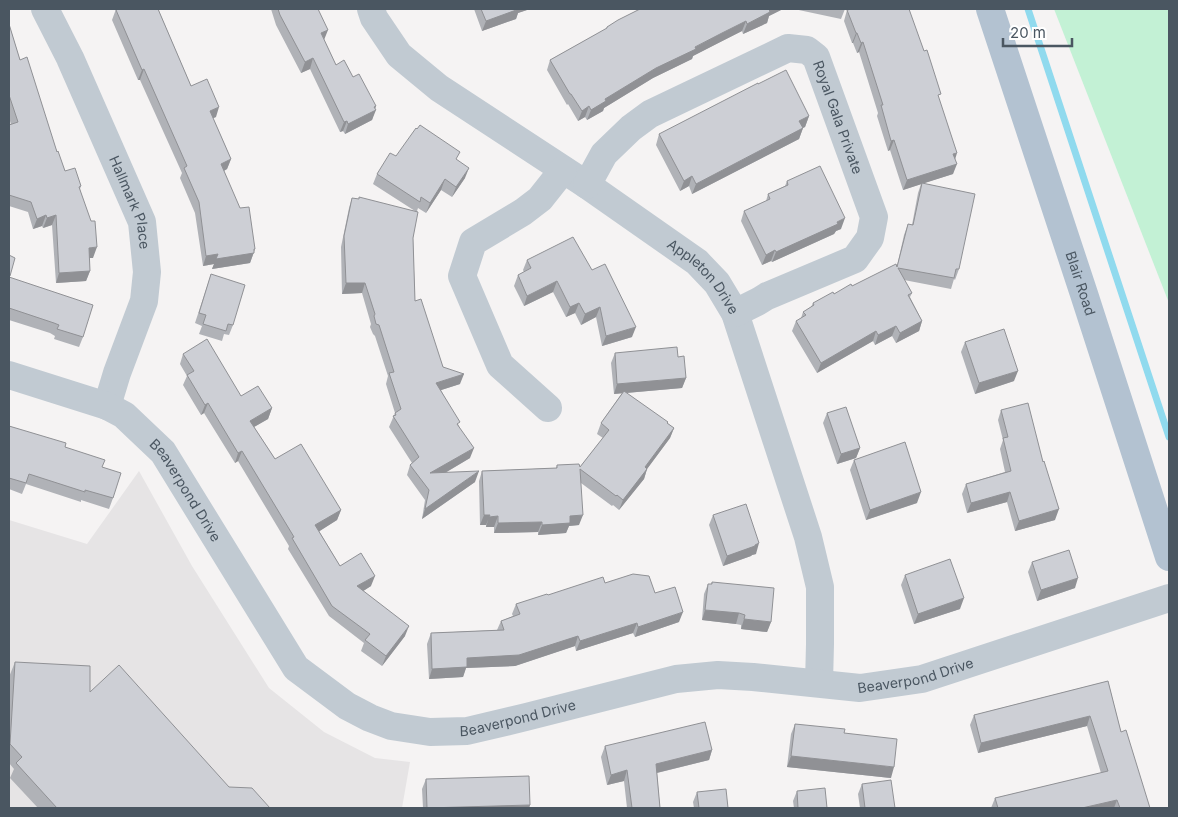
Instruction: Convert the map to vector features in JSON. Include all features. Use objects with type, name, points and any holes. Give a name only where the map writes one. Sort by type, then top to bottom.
[{"type":"main road","name":"Blair Road","points":[[990,9],[1169,557]]},
{"type":"street","name":"Hallmark Place","points":[[45,9],[70,58],[142,222],[147,272],[144,301],[117,373],[107,406]]},
{"type":"street","name":"Appleton Drive","points":[[371,9],[374,18],[399,55],[439,88],[587,185],[697,262],[717,283],[735,313],[808,537],[820,587],[818,683]]},
{"type":"street","name":"Royal Gala Private","points":[[587,185],[604,154],[631,128],[650,114],[788,48],[807,50],[816,57],[874,217],[870,238],[855,258],[767,296],[735,313]]},
{"type":"street","points":[[548,408],[500,365],[462,276],[473,242],[523,212],[540,199],[563,170]]},
{"type":"street","name":"Beaverpond Drive","points":[[9,375],[107,406],[124,415],[163,452],[296,668],[347,706],[391,726],[430,732],[467,731],[676,680],[718,675],[860,688],[922,678],[1169,598]]},
{"type":"shaded area","points":[[139,471],[192,566],[269,688],[324,732],[375,758],[410,762],[402,808],[9,808],[9,520],[87,544]]},
{"type":"green space","points":[[1054,9],[1169,9],[1169,303]]},
{"type":"building","points":[[158,9],[191,86],[207,79],[219,107],[210,111],[231,159],[221,164],[240,208],[249,207],[254,253],[216,259],[218,254],[206,256],[199,202],[184,168],[187,166],[144,69],[142,70],[116,10]]},
{"type":"building","points":[[278,9],[318,9],[328,30],[321,33],[336,65],[344,60],[353,77],[359,74],[376,106],[374,107],[376,110],[348,124],[347,121],[344,122],[313,58],[305,62]]},
{"type":"building","points":[[481,9],[519,9],[486,21]]},
{"type":"building","points":[[640,9],[769,9],[770,12],[747,24],[746,21],[695,47],[696,49],[656,68],[605,99],[606,101],[591,110],[589,106],[582,111],[550,60]]},
{"type":"building","points":[[909,9],[924,51],[927,50],[941,94],[938,95],[957,153],[953,154],[957,164],[907,180],[894,140],[891,141],[881,105],[883,105],[863,42],[861,43],[856,33],[847,10]]},
{"type":"building","points":[[9,24],[20,60],[27,57],[57,152],[65,171],[75,168],[81,186],[79,187],[91,221],[95,221],[97,247],[89,248],[90,271],[59,273],[56,215],[47,218],[46,215],[37,219],[31,202],[9,195],[9,125],[18,122],[9,95]]},
{"type":"building","points":[[786,70],[809,116],[799,121],[803,128],[696,184],[692,176],[684,181],[659,134]]},
{"type":"building","points":[[420,125],[460,152],[456,159],[469,168],[456,187],[445,179],[430,203],[421,197],[420,202],[377,174],[390,153],[396,156]]},
{"type":"building","points":[[820,166],[845,218],[837,222],[838,224],[766,255],[744,211],[770,199],[768,194],[788,185],[787,181]]},
{"type":"building","points":[[922,183],[975,194],[959,269],[956,269],[954,278],[898,268],[912,293],[908,295],[922,321],[900,333],[896,326],[878,335],[876,331],[821,363],[796,321],[806,315],[803,312],[814,305],[813,303],[833,292],[834,294],[851,284],[852,286],[896,264],[897,267],[908,224],[913,225]]},
{"type":"building","points":[[359,197],[418,212],[413,238],[415,301],[421,299],[443,367],[464,374],[436,383],[460,422],[457,424],[474,448],[430,473],[479,471],[425,509],[429,490],[410,465],[419,457],[393,416],[401,409],[389,373],[394,372],[379,325],[376,324],[375,314],[365,283],[346,283],[344,236],[352,198],[359,199]]},
{"type":"building","points":[[573,237],[592,270],[605,264],[636,327],[606,336],[600,307],[585,314],[579,303],[570,307],[557,281],[527,296],[518,275],[531,268],[527,260]]},
{"type":"building","points":[[9,255],[15,258],[10,276],[9,276]]},
{"type":"building","points":[[211,274],[245,285],[233,325],[228,324],[226,331],[203,324],[206,315],[199,313]]},
{"type":"building","points":[[9,277],[93,305],[83,337],[57,329],[59,325],[54,323],[9,308]]},
{"type":"building","points":[[1004,329],[1018,371],[979,383],[965,342]]},
{"type":"building","points":[[207,339],[241,396],[258,386],[272,408],[250,421],[275,459],[301,444],[341,510],[315,525],[340,566],[361,553],[375,576],[357,586],[409,626],[386,656],[365,640],[370,634],[332,606],[292,538],[294,537],[242,451],[238,453],[208,403],[205,405],[187,375],[194,371],[183,354]]},
{"type":"building","points":[[677,347],[678,357],[684,356],[686,378],[617,384],[615,353]]},
{"type":"building","points":[[624,391],[674,428],[645,467],[647,469],[623,500],[580,469],[583,515],[570,516],[570,523],[542,525],[542,522],[498,523],[498,516],[489,517],[490,515],[484,515],[482,471],[557,468],[557,465],[579,464],[580,467],[609,430],[601,423]]},
{"type":"building","points":[[1028,403],[1043,462],[1059,509],[1019,521],[1010,492],[971,503],[966,484],[1011,471],[1003,438],[1008,437],[1001,410]]},
{"type":"building","points":[[846,407],[860,448],[841,454],[827,413]]},
{"type":"building","points":[[9,426],[66,443],[65,447],[105,460],[102,467],[121,473],[113,498],[85,490],[85,492],[29,474],[26,483],[9,478]]},
{"type":"building","points":[[905,442],[921,492],[870,510],[854,460]]},
{"type":"building","points":[[746,504],[759,543],[727,556],[713,515]]},
{"type":"building","points":[[1069,550],[1078,578],[1041,590],[1032,562]]},
{"type":"building","points":[[950,559],[964,598],[918,614],[905,575]]},
{"type":"building","points":[[633,574],[649,576],[655,593],[675,587],[683,612],[638,627],[637,623],[580,641],[578,636],[519,655],[467,658],[467,667],[432,669],[431,633],[504,630],[501,621],[520,614],[516,604],[603,577],[605,583]]},
{"type":"building","points":[[712,582],[774,588],[771,622],[744,619],[745,615],[739,613],[705,610],[708,584],[712,584]]},
{"type":"building","points":[[15,662],[90,666],[90,692],[119,665],[229,787],[252,788],[270,808],[57,808],[16,763],[22,757],[10,744]]},
{"type":"building","points":[[1108,681],[1121,732],[1126,730],[1150,808],[1120,808],[1117,800],[1082,808],[998,808],[995,798],[1108,771],[1090,716],[981,743],[974,715]]},
{"type":"building","points":[[705,722],[712,750],[656,764],[660,808],[632,808],[627,770],[611,775],[605,746]]},
{"type":"building","points":[[795,724],[845,729],[844,733],[897,739],[894,767],[791,756]]},
{"type":"building","points":[[529,776],[530,805],[427,808],[426,779]]},
{"type":"building","points":[[891,780],[895,808],[865,808],[862,784]]},
{"type":"building","points":[[825,788],[827,808],[798,808],[797,791]]},
{"type":"building","points":[[726,789],[728,808],[699,808],[697,792]]},
{"type":"waterway","points":[[1028,9],[1169,437]]}]
